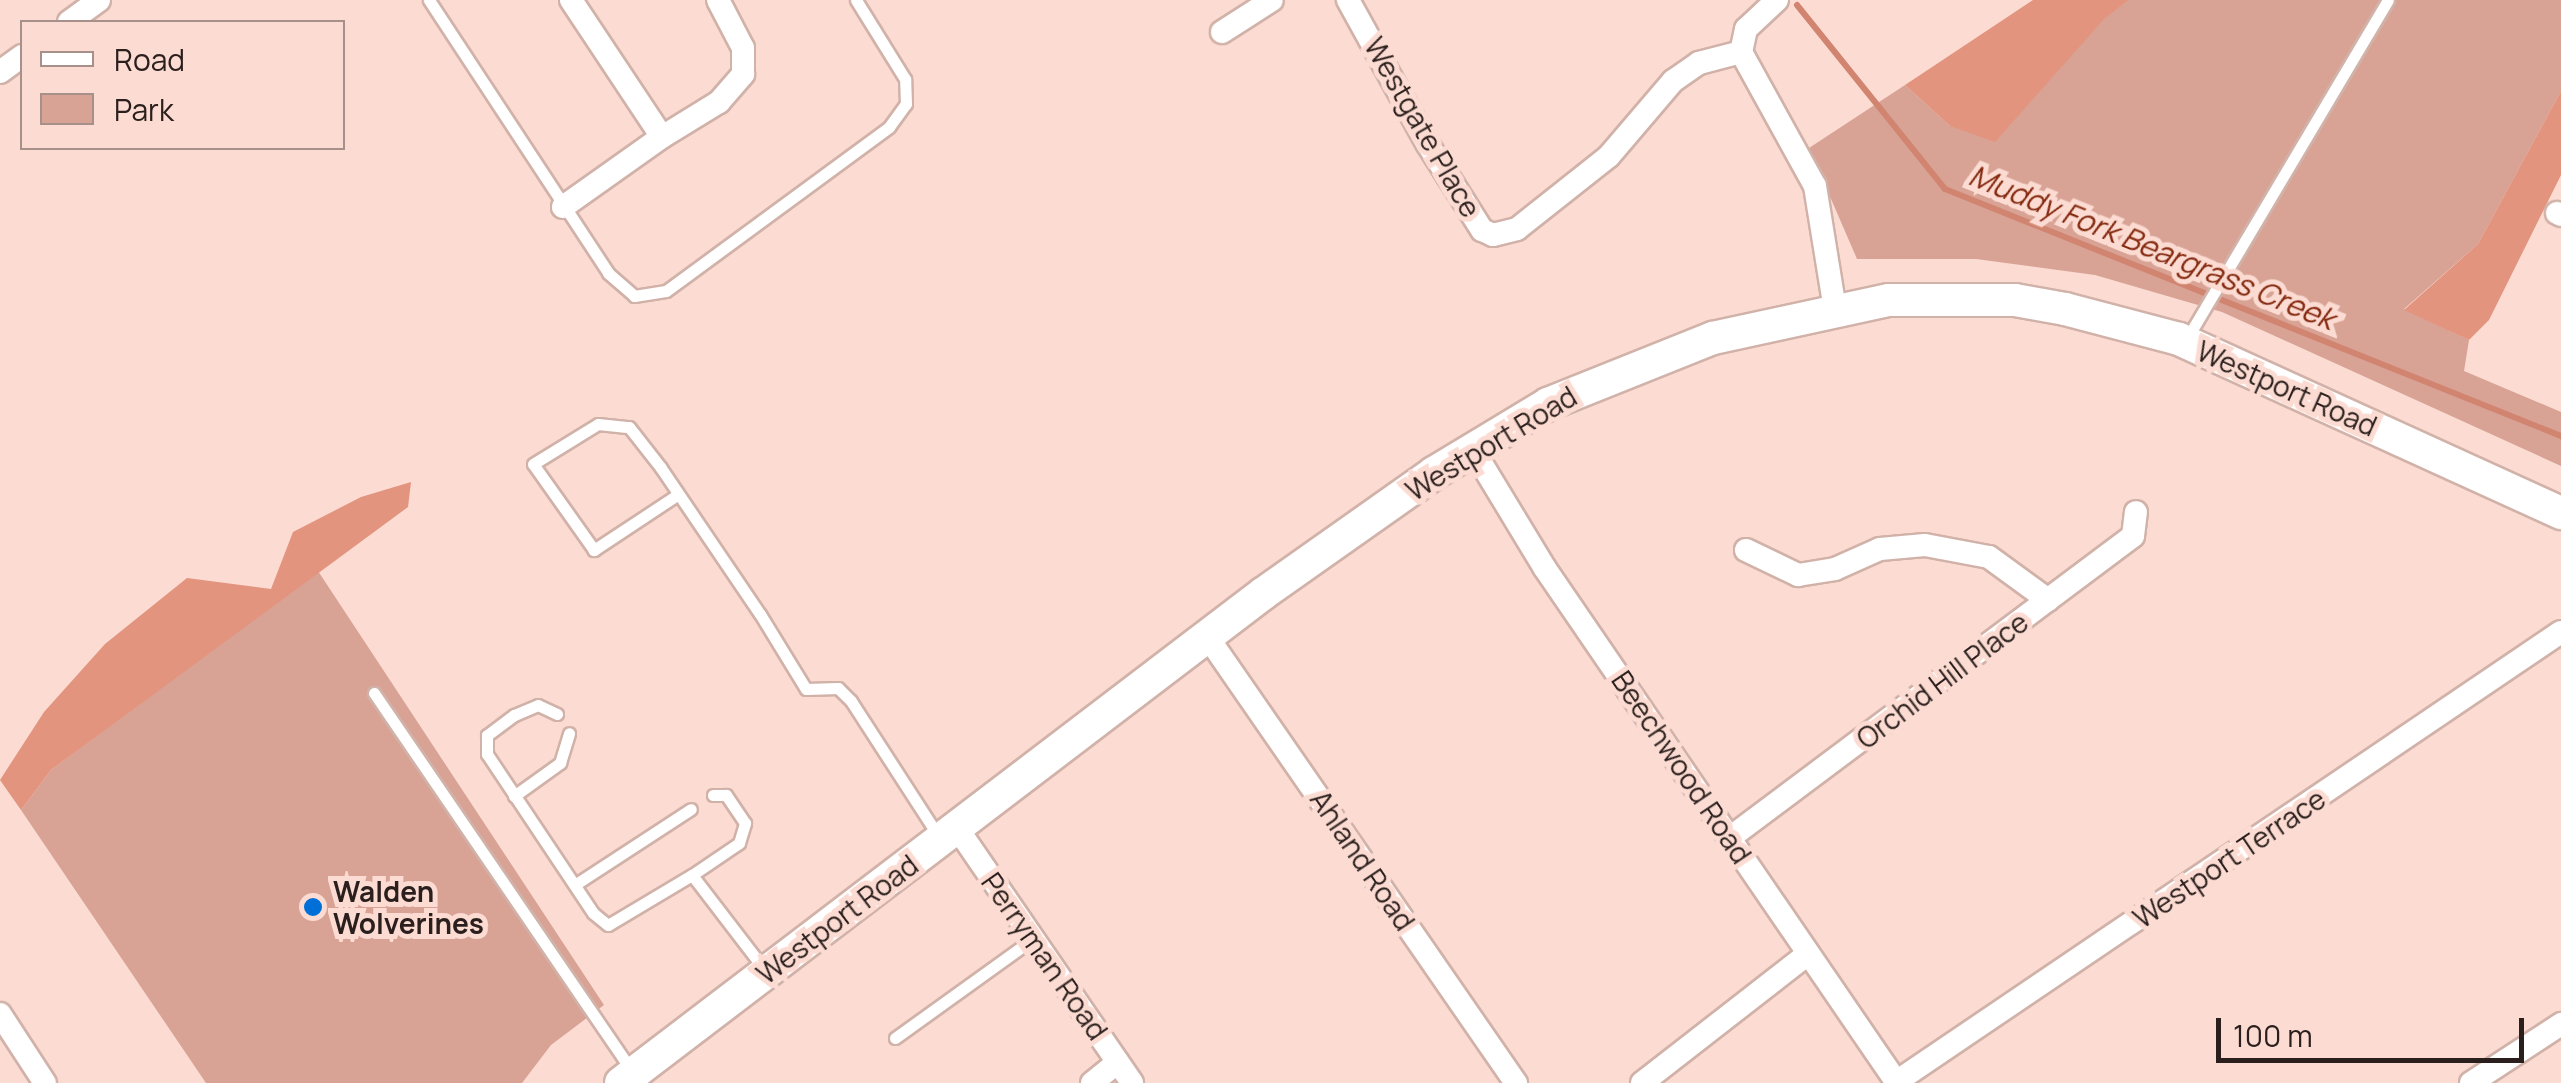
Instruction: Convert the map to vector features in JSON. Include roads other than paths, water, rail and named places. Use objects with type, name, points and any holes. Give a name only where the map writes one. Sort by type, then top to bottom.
[{"type":"main road","name":"Westport Road","points":[[627,1078],[1209,639],[1472,448],[1548,404],[1647,360],[1712,338],[1889,300],[2014,300],[2185,342],[2561,513]]},
{"type":"street","points":[[71,20],[99,0]]},
{"type":"street","points":[[571,0],[662,136]]},
{"type":"street","points":[[563,208],[662,136],[719,102],[743,74],[743,48],[718,0]]},
{"type":"street","points":[[1222,32],[1272,0]]},
{"type":"street","name":"Westgate Place","points":[[1348,0],[1427,143],[1482,230],[1493,235],[1517,229],[1608,156],[1673,81],[1700,62],[1741,52]]},
{"type":"street","points":[[1777,0],[1746,29],[1741,52],[1816,186],[1835,310]]},
{"type":"street","name":"Beechwood Road","points":[[1472,448],[1544,567],[1897,1082]]},
{"type":"street","name":"Orchid Hill Place","points":[[1730,837],[2133,536],[2136,512]]},
{"type":"street","points":[[1746,550],[1798,575],[1835,570],[1880,549],[1926,545],[1989,557],[2048,600]]},
{"type":"street","name":"Westport Terrace","points":[[1897,1082],[2561,632]]},
{"type":"street","name":"Ahland Road","points":[[1209,639],[1516,1083]]},
{"type":"street","name":"Perryman Road","points":[[949,835],[1033,939],[1132,1083]]},
{"type":"street","points":[[1642,1083],[1808,954]]},
{"type":"street","points":[[0,1014],[45,1083]]},
{"type":"street","points":[[2472,1083],[2561,1024]]},
{"type":"street","points":[[1092,1083],[1118,1062]]},
{"type":"lane","points":[[428,0],[563,208],[621,288],[634,296],[666,291],[889,127],[906,104],[905,79],[856,0]]},
{"type":"lane","points":[[2185,342],[2388,0]]},
{"type":"lane","points":[[677,495],[594,550],[533,464],[598,424],[629,427],[677,495],[806,689],[838,688],[851,701],[949,835]]},
{"type":"lane","points":[[374,693],[627,1078]]},
{"type":"lane","points":[[556,714],[538,705],[487,735],[488,754],[608,925],[739,843],[745,823],[726,795],[713,795]]},
{"type":"lane","points":[[514,796],[560,763],[569,733]]},
{"type":"lane","points":[[576,884],[690,809]]},
{"type":"lane","points":[[692,875],[766,972]]},
{"type":"lane","points":[[895,1038],[1033,939]]},
{"type":"waterway","name":"Muddy Fork Beargrass Creek","points":[[1797,5],[1945,189],[2561,436]]},
{"type":"place","name":"Walden Wolverines","points":[[313,907]]}]
